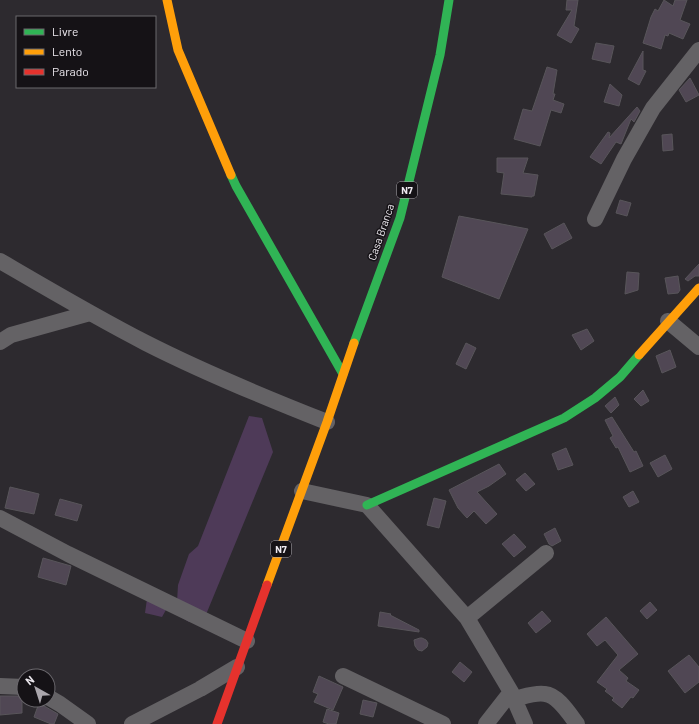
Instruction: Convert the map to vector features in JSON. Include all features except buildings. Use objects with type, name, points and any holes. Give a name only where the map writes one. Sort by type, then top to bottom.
[{"type":"main road","points":[[166,0],[178,50],[236,186],[343,374]]},
{"type":"main road","name":"Casa Branca","points":[[343,374],[400,218],[440,55],[449,0]]},
{"type":"main road","points":[[367,505],[564,418],[595,398],[620,377],[668,321],[699,288]]},
{"type":"main road","name":"N7","points":[[217,724],[327,422],[343,374]]},
{"type":"street","points":[[595,219],[624,159],[653,108],[699,50]]},
{"type":"street","points":[[0,261],[90,313],[146,343],[234,384],[327,422]]},
{"type":"street","points":[[0,342],[11,335],[90,313]]},
{"type":"street","points":[[668,321],[699,348]]},
{"type":"street","points":[[302,491],[367,505],[468,618],[512,695],[525,724]]},
{"type":"street","points":[[0,518],[68,554],[247,641]]},
{"type":"street","points":[[468,618],[546,553]]},
{"type":"street","points":[[132,724],[200,689],[238,667]]},
{"type":"street","points":[[343,676],[443,724]]},
{"type":"street","points":[[0,686],[16,687]]},
{"type":"street","points":[[486,724],[512,695],[534,694],[546,694],[557,700],[577,724]]},
{"type":"street","points":[[56,702],[88,724]]},
{"type":"shaded area","points":[[249,416],[262,418],[273,452],[205,617],[195,612],[189,622],[167,608],[162,617],[145,613],[148,592],[177,602],[178,585],[189,554],[198,546]]},
{"type":"traffic: fast","points":[[354,343],[400,218],[440,55],[449,0]]},
{"type":"traffic: fast","points":[[231,175],[343,374]]},
{"type":"traffic: fast","points":[[367,505],[564,418],[595,398],[620,377],[639,355]]},
{"type":"traffic: slow","points":[[167,0],[178,50],[231,175]]},
{"type":"traffic: slow","points":[[639,355],[699,288]]},
{"type":"traffic: slow","points":[[267,585],[327,422],[354,343]]},
{"type":"traffic: jam","points":[[217,724],[267,585]]}]
